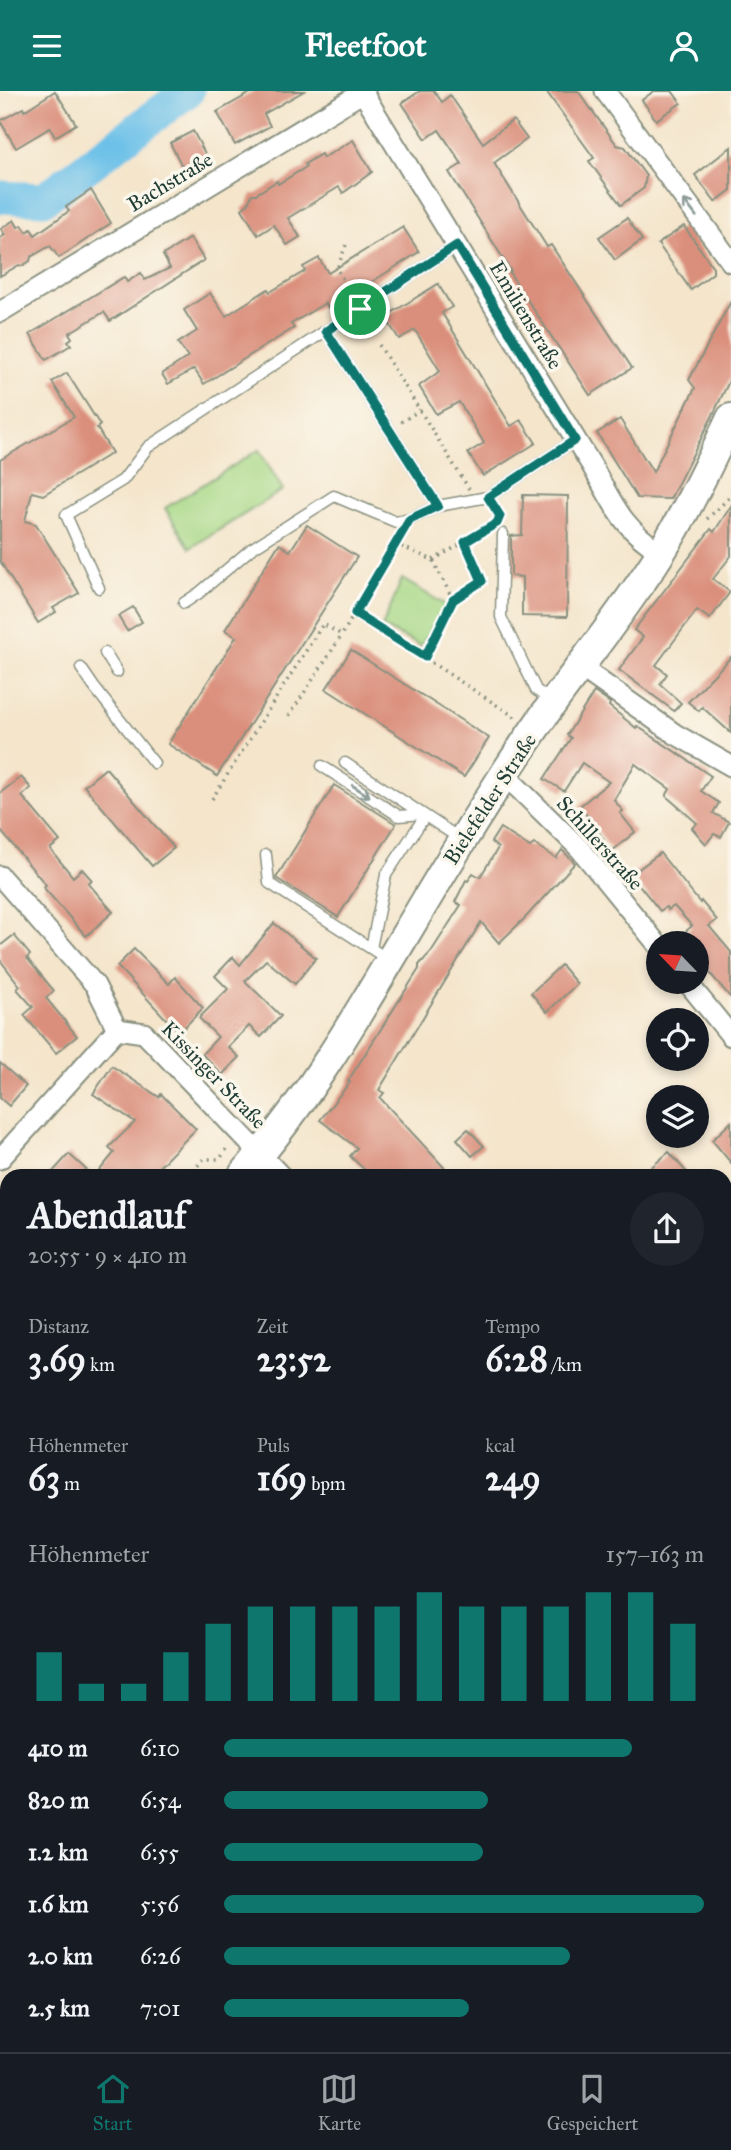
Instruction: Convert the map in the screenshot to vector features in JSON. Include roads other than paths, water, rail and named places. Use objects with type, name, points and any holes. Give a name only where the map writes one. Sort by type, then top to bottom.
[{"type":"main road","name":"Bielefelder Straße","points":[[251,1166],[339,1044],[381,954],[462,841],[553,703],[627,604],[661,552],[731,418]]},
{"type":"street","points":[[605,91],[731,262]]},
{"type":"street","name":"Emilienstraße","points":[[363,92],[622,520],[635,535],[661,552]]},
{"type":"street","name":"Bachstraße","points":[[0,312],[363,92]]},
{"type":"street","points":[[580,667],[674,734],[731,766]]},
{"type":"street","name":"Schillerstraße","points":[[505,775],[580,849],[647,931]]},
{"type":"street","points":[[0,876],[94,985],[117,1029],[0,1159]]},
{"type":"street","points":[[697,994],[731,1036]]},
{"type":"street","name":"Kissinger Straße","points":[[117,1029],[144,1034],[237,1131],[251,1166]]},
{"type":"lane","points":[[99,588],[66,515],[123,480],[148,447],[457,245]]},
{"type":"lane","points":[[326,331],[438,506]]},
{"type":"lane","points":[[184,603],[251,549],[334,496],[396,522],[410,519],[438,506],[488,497],[575,440]]},
{"type":"lane","points":[[503,534],[500,617],[536,690],[553,703]]},
{"type":"lane","points":[[105,653],[117,672]]},
{"type":"lane","points":[[81,668],[154,763]]},
{"type":"lane","points":[[345,763],[462,841]]},
{"type":"lane","points":[[322,766],[399,816],[424,815]]},
{"type":"lane","points":[[266,855],[269,883],[381,954],[386,875],[424,815]]},
{"type":"waterway","points":[[0,197],[44,199],[188,91]]}]
